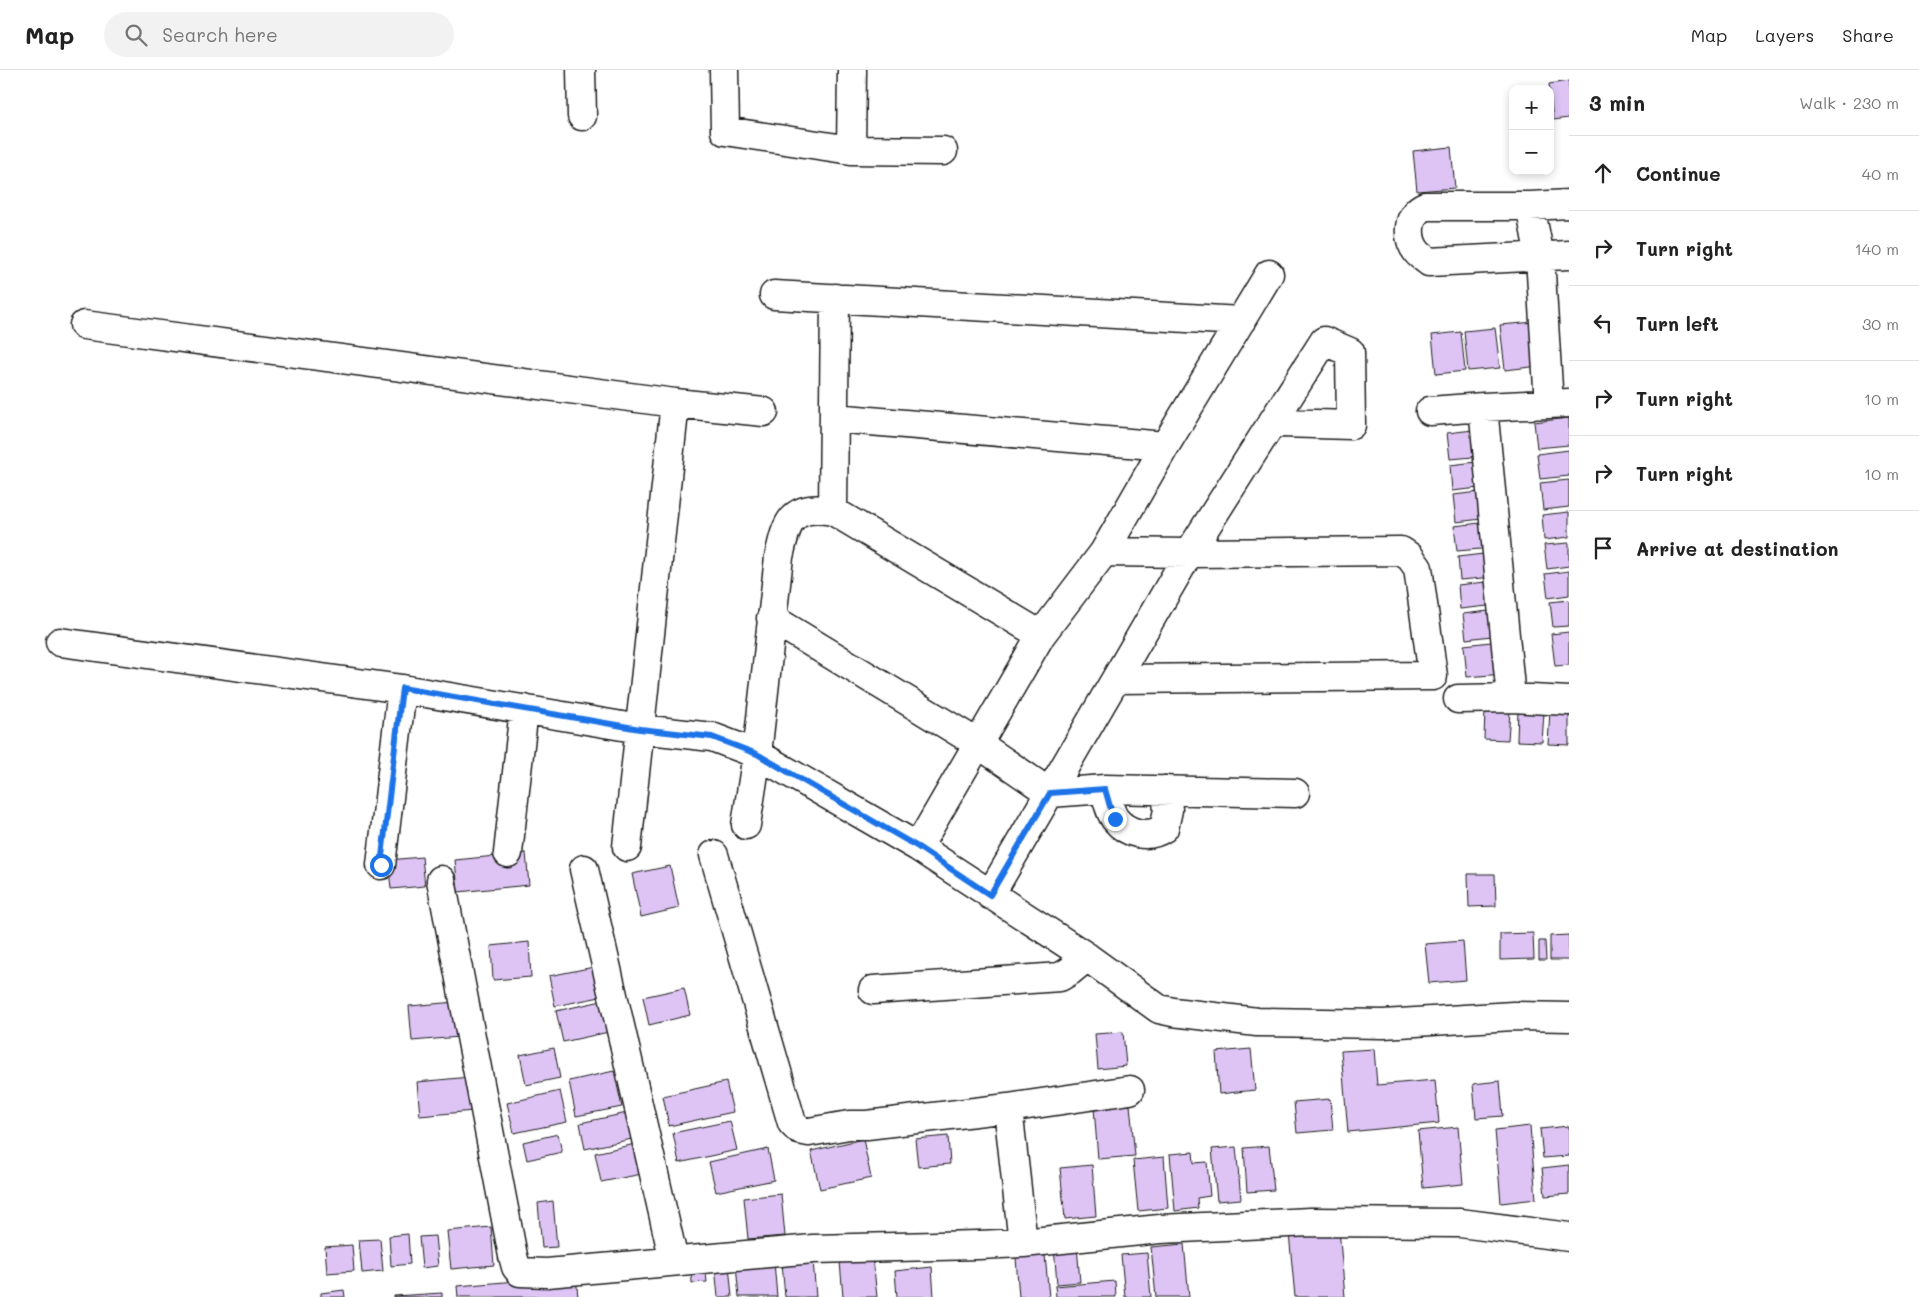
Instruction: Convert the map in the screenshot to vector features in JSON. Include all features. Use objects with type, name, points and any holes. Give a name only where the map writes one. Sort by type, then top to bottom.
[{"type":"street","points":[[581,70],[582,116]]},
{"type":"street","points":[[724,70],[725,131],[851,150],[943,151]]},
{"type":"street","points":[[851,150],[852,70]]},
{"type":"street","points":[[1569,204],[1424,206],[1418,209],[1410,224],[1410,238],[1416,252],[1430,262],[1569,256]]},
{"type":"street","points":[[1430,411],[1559,404],[1540,258],[1530,206]]},
{"type":"street","points":[[918,847],[1041,636],[1104,552],[1165,446],[1269,274]]},
{"type":"street","points":[[774,295],[1241,321]]},
{"type":"street","points":[[833,511],[836,298]]},
{"type":"street","points":[[84,325],[675,403],[764,412]]},
{"type":"street","points":[[990,895],[1189,553],[1324,341],[1350,352],[1351,425],[1280,423]]},
{"type":"street","points":[[627,847],[675,403]]},
{"type":"street","points":[[1483,407],[1511,698]]},
{"type":"street","points":[[834,418],[1165,446]]},
{"type":"street","points":[[746,825],[757,754],[778,557],[784,532],[793,517],[804,510],[833,511],[1041,636]]},
{"type":"street","points":[[1104,552],[1401,551],[1410,557],[1418,568],[1433,676],[1116,679]]},
{"type":"street","points":[[771,618],[977,743],[1050,793],[1105,789],[1295,793]]},
{"type":"street","points":[[60,642],[402,688],[640,729],[712,737],[757,754],[918,847],[1087,956],[1159,1009],[1257,1022],[1384,1024],[1513,1016],[1569,1017]]},
{"type":"street","points":[[381,865],[402,688]]},
{"type":"street","points":[[1458,699],[1511,698],[1569,701]]},
{"type":"street","points":[[508,853],[524,709]]},
{"type":"street","points":[[1105,789],[1115,819],[1124,827],[1144,835],[1158,833],[1164,828],[1168,810],[1166,790]]},
{"type":"street","points":[[714,855],[792,1123],[799,1130],[808,1132],[849,1125],[1008,1108],[1130,1090]]},
{"type":"street","points":[[584,869],[674,1261]]},
{"type":"street","points":[[441,880],[516,1267],[520,1272],[547,1273],[813,1250],[1024,1243],[1160,1229],[1310,1222],[1460,1223],[1569,1237]]},
{"type":"street","points":[[873,990],[1060,977],[1087,956]]},
{"type":"street","points":[[1008,1108],[1024,1243]]},
{"type":"building","points":[[1569,81],[1569,118],[1554,120],[1554,85],[1549,84]]},
{"type":"building","points":[[1451,147],[1455,188],[1417,191],[1413,151]]},
{"type":"building","points":[[1535,322],[1540,366],[1505,370],[1500,325]]},
{"type":"building","points":[[1495,328],[1500,368],[1468,371],[1464,331]]},
{"type":"building","points":[[1461,332],[1465,371],[1436,374],[1432,335]]},
{"type":"building","points":[[1569,418],[1569,445],[1537,448],[1534,422]]},
{"type":"building","points":[[1482,429],[1485,456],[1450,459],[1447,433]]},
{"type":"building","points":[[1569,450],[1569,476],[1540,479],[1537,454]]},
{"type":"building","points":[[1485,461],[1488,487],[1452,491],[1450,465]]},
{"type":"building","points":[[1569,480],[1569,507],[1543,510],[1540,483]]},
{"type":"building","points":[[1488,491],[1490,518],[1456,522],[1453,495]]},
{"type":"building","points":[[1569,512],[1569,537],[1544,540],[1542,515]]},
{"type":"building","points":[[1489,522],[1492,548],[1457,551],[1454,526]]},
{"type":"building","points":[[1569,543],[1569,566],[1547,569],[1544,545]]},
{"type":"building","points":[[1492,553],[1495,577],[1460,580],[1458,557]]},
{"type":"building","points":[[1569,571],[1569,595],[1548,598],[1545,574]]},
{"type":"building","points":[[1495,581],[1497,605],[1460,609],[1458,585]]},
{"type":"building","points":[[1569,600],[1569,626],[1553,627],[1550,602]]},
{"type":"building","points":[[1497,610],[1500,635],[1466,639],[1463,614]]},
{"type":"building","points":[[1569,632],[1569,665],[1555,666],[1551,634]]},
{"type":"building","points":[[1500,641],[1503,674],[1467,677],[1464,645]]},
{"type":"building","points":[[1485,710],[1510,711],[1508,740],[1484,739]]},
{"type":"building","points":[[1518,710],[1544,712],[1542,742],[1517,741]]},
{"type":"building","points":[[1550,711],[1569,712],[1569,745],[1548,744]]},
{"type":"building","points":[[526,853],[529,885],[458,892],[455,860]]},
{"type":"building","points":[[422,857],[425,886],[391,889],[388,860]]},
{"type":"building","points":[[670,866],[679,908],[641,917],[632,874]]},
{"type":"building","points":[[1468,874],[1495,874],[1496,906],[1469,907]]},
{"type":"building","points":[[1533,933],[1534,959],[1500,960],[1500,934]]},
{"type":"building","points":[[1569,935],[1569,960],[1550,960],[1550,936]]},
{"type":"building","points":[[1463,941],[1466,980],[1429,983],[1425,944]]},
{"type":"building","points":[[1539,941],[1545,941],[1546,960],[1539,960]]},
{"type":"building","points":[[529,942],[531,977],[493,980],[491,946]]},
{"type":"building","points":[[594,967],[600,997],[555,1006],[549,976]]},
{"type":"building","points":[[684,988],[690,1015],[649,1025],[643,997]]},
{"type":"building","points":[[611,999],[618,1030],[563,1042],[556,1011]]},
{"type":"building","points":[[456,1002],[459,1037],[412,1041],[409,1006]]},
{"type":"building","points":[[1123,1032],[1126,1066],[1098,1069],[1095,1034]]},
{"type":"building","points":[[554,1048],[560,1078],[526,1085],[520,1055]]},
{"type":"building","points":[[1251,1049],[1255,1090],[1219,1094],[1216,1052]]},
{"type":"building","points":[[1374,1049],[1377,1085],[1435,1080],[1439,1123],[1348,1132],[1341,1051]]},
{"type":"building","points":[[614,1071],[622,1107],[576,1116],[569,1081]]},
{"type":"building","points":[[470,1077],[473,1111],[420,1116],[417,1082]]},
{"type":"building","points":[[1500,1081],[1503,1116],[1476,1118],[1473,1084]]},
{"type":"building","points":[[726,1082],[733,1112],[669,1126],[663,1096]]},
{"type":"building","points":[[560,1091],[567,1122],[514,1133],[507,1103]]},
{"type":"building","points":[[1330,1099],[1333,1130],[1297,1133],[1294,1102]]},
{"type":"building","points":[[1130,1105],[1135,1156],[1098,1159],[1094,1108]]},
{"type":"building","points":[[627,1113],[632,1139],[585,1149],[580,1123]]},
{"type":"building","points":[[730,1121],[737,1150],[679,1163],[673,1133]]},
{"type":"building","points":[[1530,1126],[1536,1199],[1501,1203],[1495,1130]]},
{"type":"building","points":[[1569,1126],[1569,1156],[1543,1158],[1540,1129]]},
{"type":"building","points":[[1458,1127],[1463,1184],[1423,1188],[1418,1131]]},
{"type":"building","points":[[558,1134],[562,1152],[527,1160],[523,1142]]},
{"type":"building","points":[[948,1136],[950,1164],[918,1167],[915,1139]]},
{"type":"building","points":[[863,1139],[871,1178],[820,1189],[811,1151]]},
{"type":"building","points":[[635,1144],[642,1174],[601,1182],[595,1153]]},
{"type":"building","points":[[1269,1146],[1274,1190],[1247,1192],[1244,1148]]},
{"type":"building","points":[[1236,1147],[1241,1199],[1217,1201],[1212,1149]]},
{"type":"building","points":[[768,1149],[774,1180],[716,1192],[709,1162]]},
{"type":"building","points":[[1193,1152],[1194,1163],[1207,1162],[1210,1196],[1197,1198],[1198,1208],[1175,1211],[1170,1154]]},
{"type":"building","points":[[1164,1157],[1168,1208],[1138,1211],[1133,1160]]},
{"type":"building","points":[[1092,1165],[1096,1216],[1065,1219],[1060,1168]]},
{"type":"building","points":[[1569,1165],[1569,1194],[1545,1196],[1542,1168]]},
{"type":"building","points":[[781,1194],[785,1236],[748,1239],[744,1198]]},
{"type":"building","points":[[553,1201],[557,1247],[542,1248],[538,1203]]},
{"type":"building","points":[[491,1227],[494,1265],[451,1269],[447,1231]]},
{"type":"building","points":[[1339,1229],[1345,1297],[1295,1297],[1289,1233]]},
{"type":"building","points":[[408,1234],[410,1264],[391,1266],[389,1236]]},
{"type":"building","points":[[435,1236],[438,1266],[422,1268],[419,1237]]},
{"type":"building","points":[[380,1239],[383,1271],[362,1273],[359,1240]]},
{"type":"building","points":[[1184,1244],[1189,1297],[1156,1297],[1151,1247]]},
{"type":"building","points":[[352,1245],[354,1271],[327,1273],[325,1247]]},
{"type":"building","points":[[1077,1246],[1080,1282],[1057,1284],[1054,1247]]},
{"type":"building","points":[[1147,1253],[1151,1297],[1125,1297],[1121,1255]]},
{"type":"building","points":[[1045,1255],[1049,1297],[1019,1297],[1016,1258]]},
{"type":"building","points":[[873,1259],[877,1297],[843,1297],[840,1262]]},
{"type":"building","points":[[813,1260],[816,1297],[785,1297],[782,1263]]},
{"type":"building","points":[[774,1262],[777,1297],[739,1297],[736,1265]]},
{"type":"building","points":[[705,1264],[707,1282],[692,1283],[691,1265]]},
{"type":"building","points":[[729,1265],[732,1297],[718,1297],[715,1267]]},
{"type":"building","points":[[932,1267],[934,1297],[897,1297],[895,1271]]},
{"type":"building","points":[[576,1276],[578,1297],[458,1297],[457,1286]]},
{"type":"building","points":[[1115,1281],[1116,1297],[1056,1297],[1055,1286]]},
{"type":"building","points":[[344,1290],[345,1297],[321,1297],[321,1293]]},
{"type":"building","points":[[442,1293],[442,1297],[394,1297],[394,1296]]},
{"type":"route","points":[[381,865],[402,688],[640,729],[712,737],[757,754],[918,847],[990,895],[1050,793],[1105,789],[1115,819]]}]
